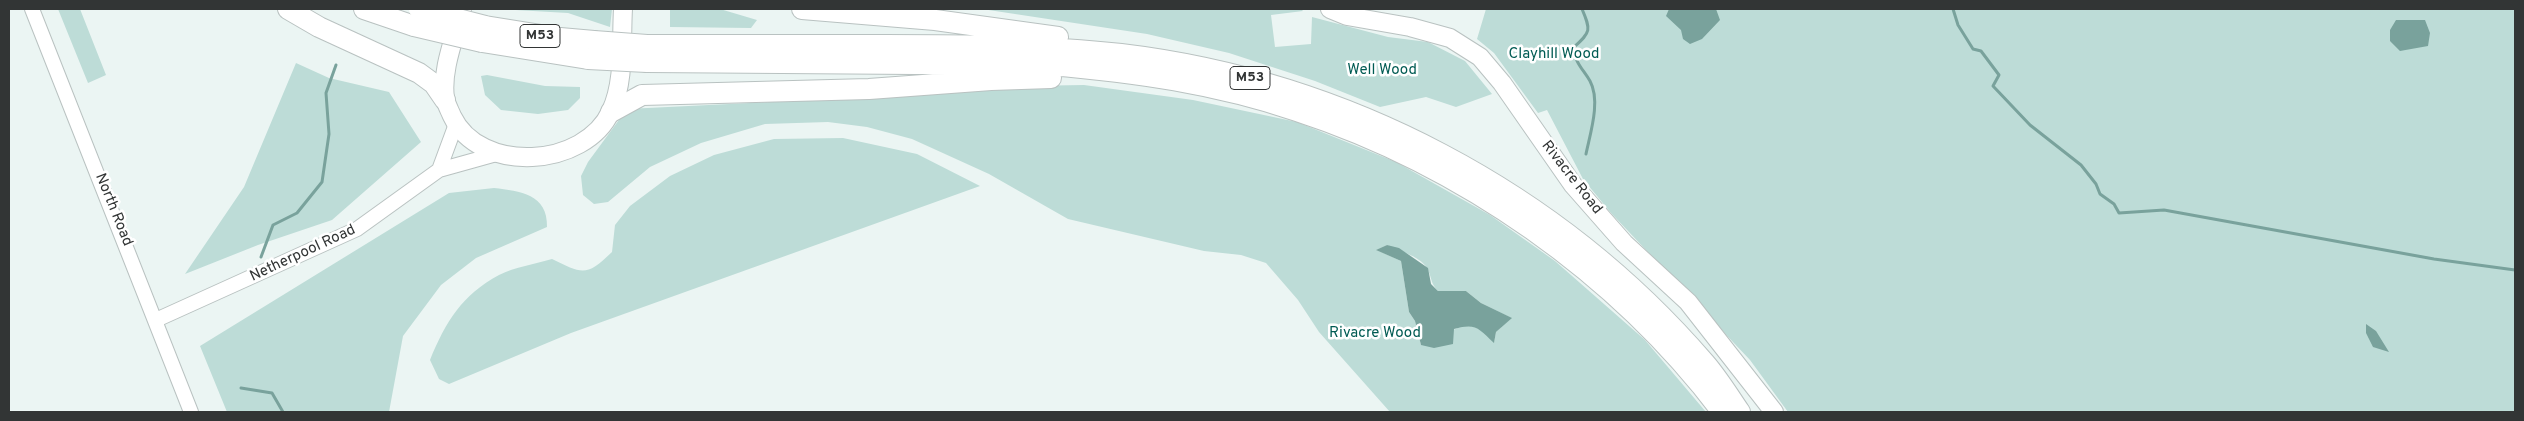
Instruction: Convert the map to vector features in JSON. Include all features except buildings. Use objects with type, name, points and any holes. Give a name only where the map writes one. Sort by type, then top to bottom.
[{"type":"highway","points":[[288,9],[319,27],[420,73],[434,84],[445,100]]},
{"type":"highway","name":"M53","points":[[364,9],[417,15],[484,34],[560,38],[591,50],[647,54],[982,45],[1112,53],[1177,71],[1297,110],[1357,134],[1415,160],[1480,195],[1544,239],[1646,324],[1694,374],[1722,412]]},
{"type":"highway","points":[[802,9],[935,20],[1117,45],[1177,71]]},
{"type":"highway","points":[[611,112],[642,95],[869,89],[1177,71]]},
{"type":"highway","name":"M53","points":[[1177,71],[1258,80],[1350,111],[1399,131],[1523,200],[1576,239],[1667,322],[1707,365],[1740,412]]},
{"type":"main road","points":[[462,9],[447,70],[445,100],[456,124],[468,136],[500,153],[521,158],[555,154],[590,138],[611,112],[619,76],[623,9]]},
{"type":"main road","name":"Rivacre Road","points":[[1330,9],[1347,16],[1441,36],[1480,57],[1502,83],[1573,185],[1624,243],[1688,302],[1774,412]]},
{"type":"street","name":"North Road","points":[[32,9],[191,412]]},
{"type":"street","points":[[439,170],[456,124]]},
{"type":"street","name":"Netherpool Road","points":[[156,320],[357,230],[439,170],[500,153]]},
{"type":"green space","points":[[58,9],[80,9],[106,75],[88,83]]},
{"type":"green space","points":[[498,9],[612,9],[610,27],[568,13]]},
{"type":"green space","points":[[670,9],[720,9],[757,20],[751,28],[670,27]]},
{"type":"green space","name":"Well Wood","points":[[982,9],[1301,9],[1303,11],[1271,15],[1275,47],[1311,44],[1312,17],[1388,37],[1428,42],[1465,61],[1492,94],[1456,107],[1426,97],[1380,107],[1315,81],[1229,53],[1147,34]]},
{"type":"green space","name":"Clayhill Wood","points":[[1486,9],[2515,9],[2515,412],[1788,412],[1750,360],[1611,213],[1583,179],[1547,110],[1538,113],[1494,53],[1477,39]]},
{"type":"green space","points":[[296,63],[329,78],[389,92],[421,142],[332,220],[258,245],[185,274],[244,187]]},
{"type":"green space","points":[[487,75],[545,86],[580,87],[580,98],[568,110],[538,114],[501,110],[485,95],[481,76]]},
{"type":"green space","name":"Rivacre Wood","points":[[1084,85],[1193,100],[1297,122],[1396,162],[1490,215],[1555,261],[1645,340],[1706,412],[1390,412],[1319,332],[1298,300],[1266,263],[1241,255],[1204,251],[1068,219],[989,174],[912,139],[867,127],[828,122],[765,124],[701,143],[650,167],[608,202],[594,204],[583,195],[581,176],[588,162],[627,109],[811,100],[964,87]],"holes":[[[1387,245],[1421,261],[1428,270],[1433,284],[1438,291],[1466,291],[1481,303],[1511,318],[1496,332],[1494,342],[1477,327],[1464,326],[1421,345],[1415,321],[1409,312],[1401,261],[1377,250]]]},
{"type":"green space","points":[[843,138],[917,154],[980,186],[571,333],[449,384],[439,379],[430,360],[442,333],[465,300],[499,275],[552,259],[578,270],[590,269],[596,266],[612,252],[615,225],[630,206],[670,176],[714,155],[774,139]]},
{"type":"green space","points":[[494,188],[522,193],[538,201],[543,207],[547,227],[476,258],[441,285],[403,336],[389,412],[227,412],[200,346],[449,193]]},
{"type":"shaded area","points":[[1669,9],[1716,9],[1720,20],[1702,39],[1690,44],[1683,39],[1681,30],[1666,16]]},
{"type":"shaded area","points":[[2396,20],[2425,20],[2430,33],[2428,46],[2400,51],[2390,41],[2390,30]]},
{"type":"shaded area","points":[[1387,245],[1399,248],[1428,268],[1431,284],[1438,291],[1466,291],[1481,303],[1512,318],[1496,332],[1494,343],[1480,330],[1467,327],[1454,329],[1453,344],[1434,348],[1421,345],[1415,321],[1409,312],[1401,261],[1376,250]]},
{"type":"shaded area","points":[[2366,324],[2376,331],[2389,352],[2373,347],[2366,333]]},
{"type":"waterway","points":[[1582,9],[1588,30],[1584,38],[1574,47],[1574,52],[1577,61],[1590,81],[1595,98],[1594,118],[1586,154]]},
{"type":"waterway","points":[[1953,9],[1958,25],[1973,49],[1981,51],[1999,75],[1993,86],[2030,125],[2081,165],[2096,184],[2100,194],[2114,204],[2119,213],[2164,210],[2434,259],[2515,270]]},
{"type":"waterway","points":[[261,257],[273,225],[297,213],[322,182],[329,134],[326,93],[336,65]]},
{"type":"waterway","points":[[241,388],[272,393],[283,412]]}]
